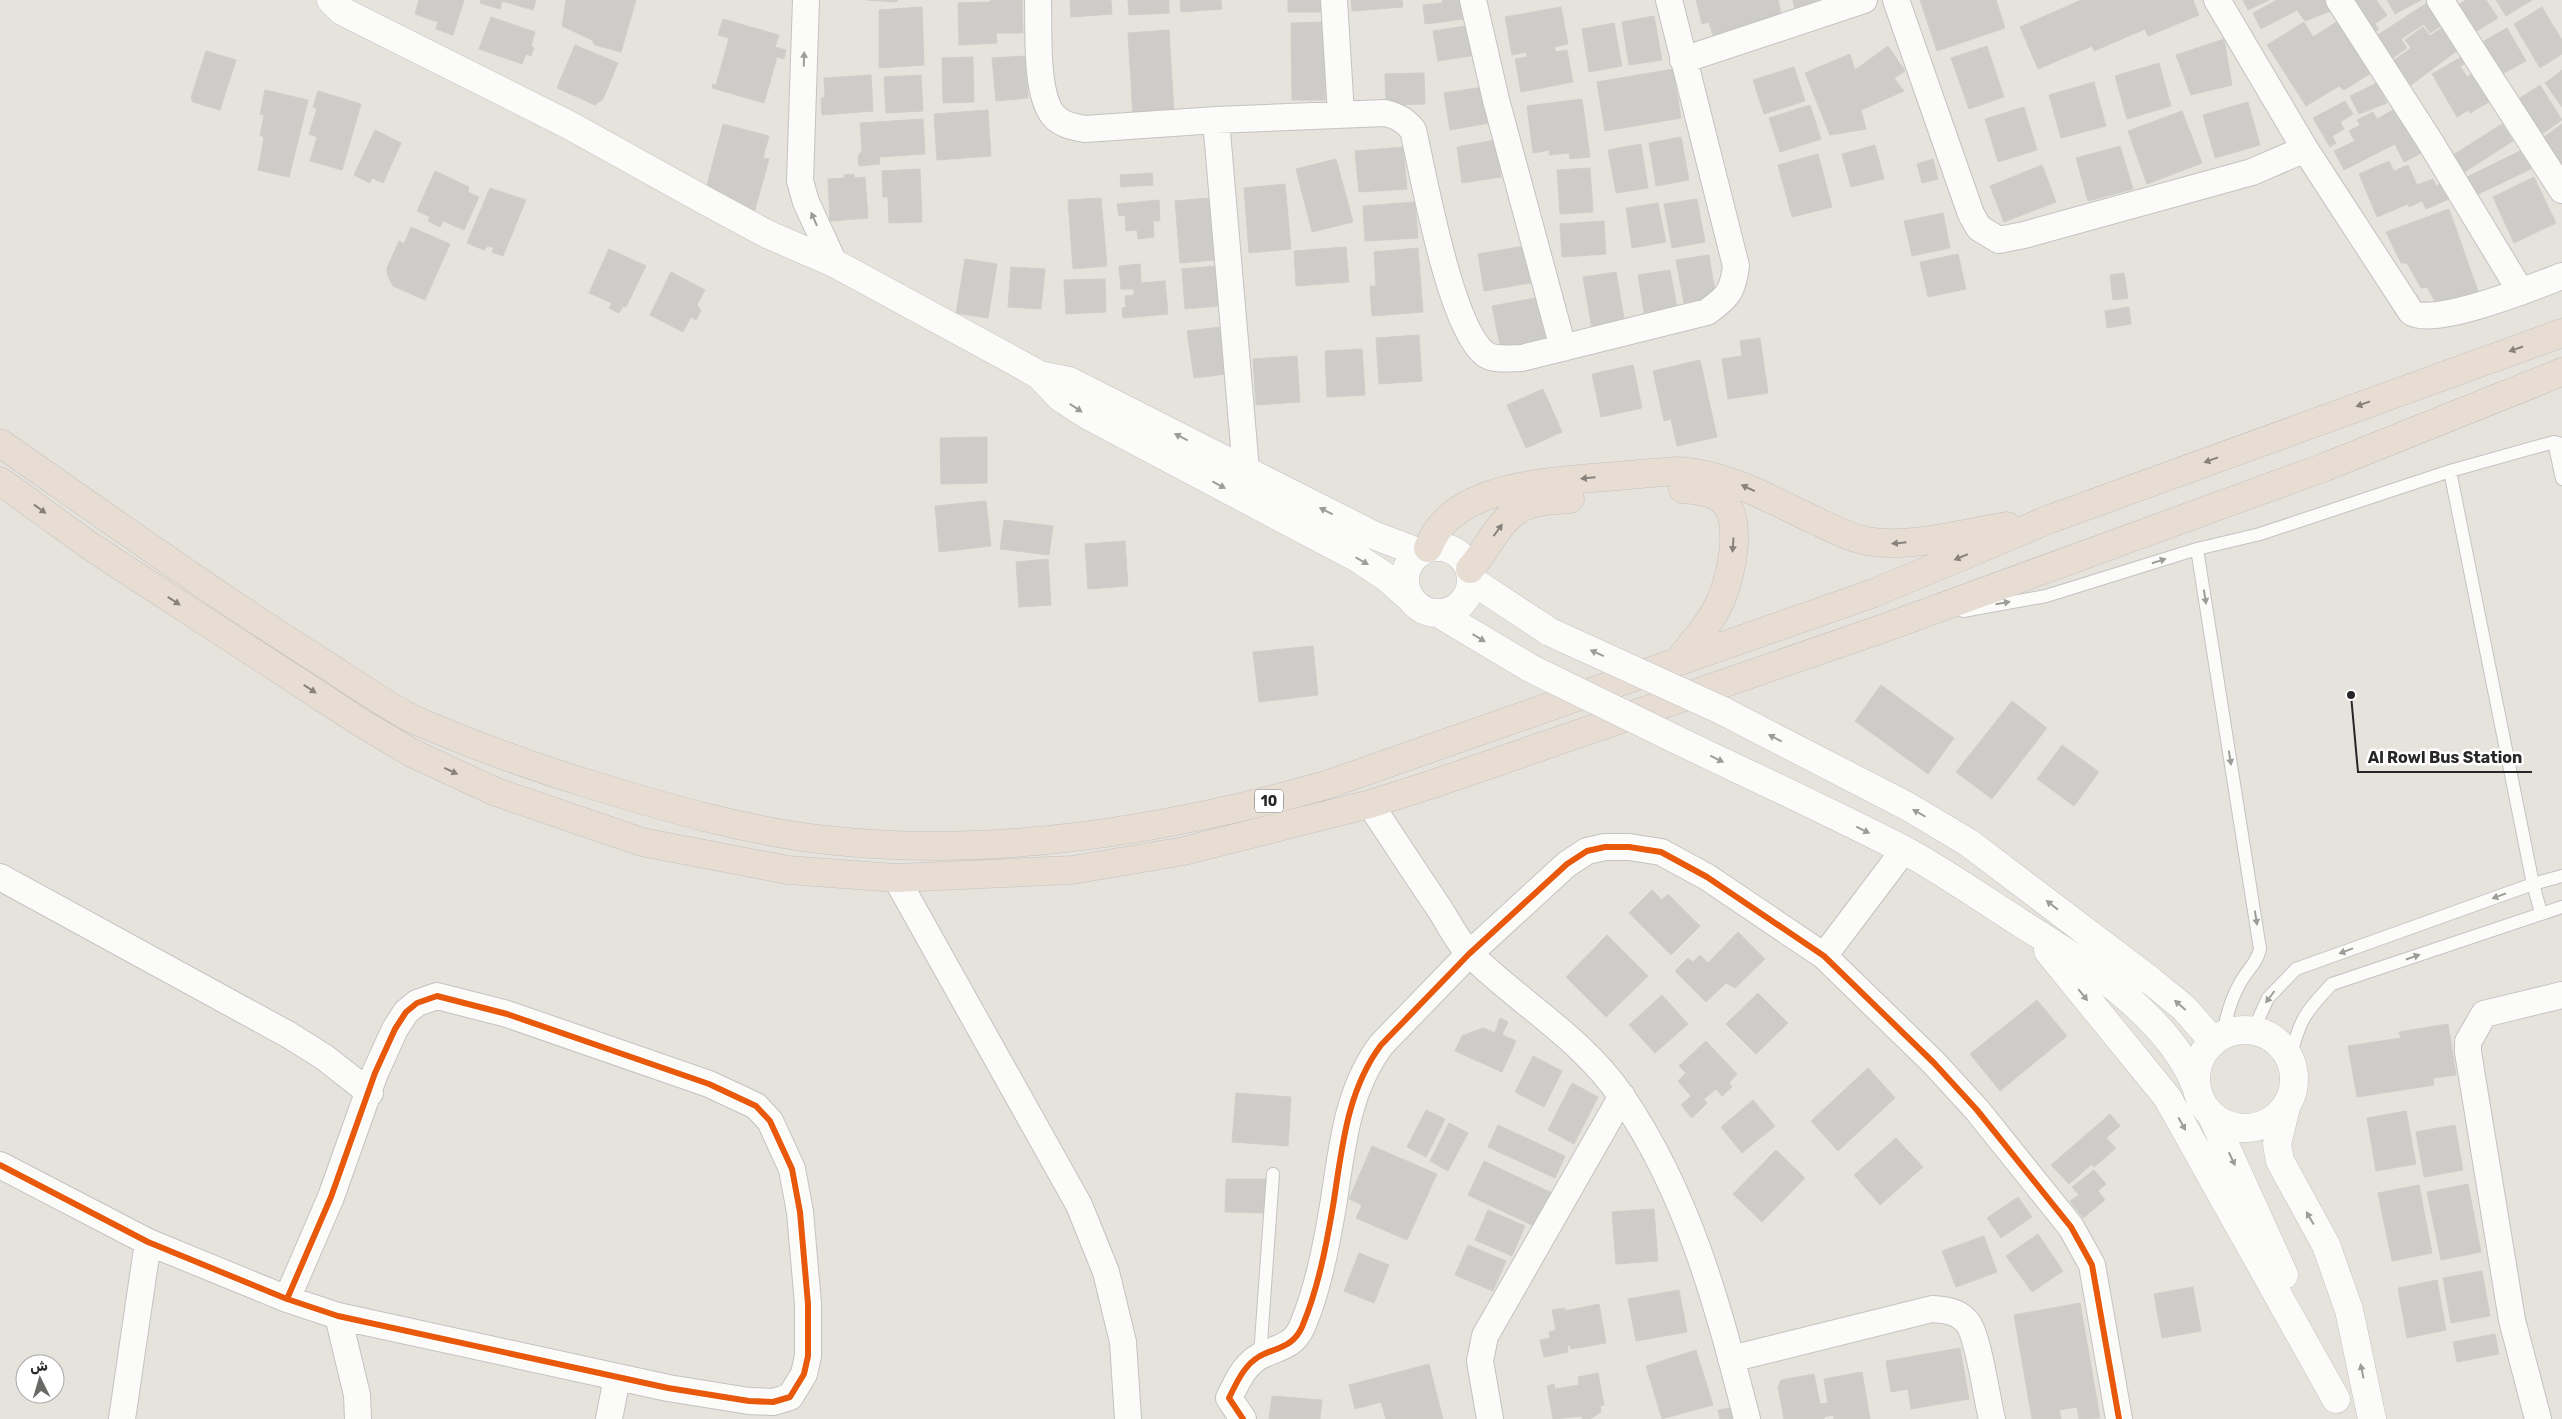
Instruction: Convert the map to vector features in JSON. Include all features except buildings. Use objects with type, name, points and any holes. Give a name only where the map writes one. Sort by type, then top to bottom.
[{"type":"highway","name":"10","points":[[0,442],[252,618],[410,718],[520,763],[680,812],[759,830],[829,840],[913,846],[986,844],[1074,837],[1179,822],[1262,803],[1326,785],[1874,593],[2050,519],[2562,333]]},
{"type":"highway","name":"10","points":[[0,481],[93,548],[363,724],[412,753],[496,792],[642,842],[788,870],[896,878],[1072,870],[1184,851],[1370,804],[1887,627],[2325,467],[2562,372]]},
{"type":"highway","points":[[1423,550],[1438,529],[1449,518],[1475,502],[1500,491],[1532,484],[1678,471],[1700,472],[1732,481],[1840,532],[1886,544],[2050,519]]},
{"type":"highway","points":[[1470,574],[1509,516],[1534,503],[1674,489],[1698,490],[1717,496],[1732,516],[1734,541],[1730,570],[1720,601],[1679,660]]},
{"type":"street","points":[[331,0],[342,11],[569,125],[759,230],[834,263],[1040,376],[1061,398],[1089,416],[1359,559],[1386,577],[1418,606],[1438,613],[1530,668],[1904,850],[2030,930],[2095,974],[2134,1006],[2176,1048],[2206,1108],[2225,1124],[2242,1128],[2259,1126],[2274,1119],[2286,1107]]},
{"type":"street","points":[[806,0],[800,181],[806,202],[834,263]]},
{"type":"street","points":[[1038,0],[1042,75],[1046,101],[1054,117],[1072,127],[1085,129],[1341,114],[1385,113],[1398,116],[1412,130],[1447,278],[1462,321],[1480,349],[1486,355],[1500,359],[1522,358],[1707,312],[1725,299],[1734,284],[1736,266],[1669,0]]},
{"type":"street","points":[[1334,0],[1341,114]]},
{"type":"street","points":[[1473,0],[1496,100],[1563,348]]},
{"type":"street","points":[[1683,60],[1864,0]]},
{"type":"street","points":[[1896,0],[1971,214],[1979,228],[1998,240],[2024,236],[2252,172],[2305,149]]},
{"type":"street","points":[[2217,0],[2305,149],[2408,308],[2415,315],[2423,317],[2446,314],[2521,292],[2562,276]]},
{"type":"street","points":[[2338,0],[2429,140],[2521,292]]},
{"type":"street","points":[[2440,0],[2562,190]]},
{"type":"street","points":[[1216,120],[1246,470]]},
{"type":"street","points":[[1040,376],[1069,381],[1373,535],[1423,550],[1448,548],[1458,553],[1470,574],[1550,632],[1721,710],[1907,806],[1969,843],[2151,981],[2218,1038]]},
{"type":"street","points":[[1411,599],[1406,589],[1405,574],[1411,560],[1423,550]]},
{"type":"street","points":[[1438,613],[1457,607],[1470,590],[1470,574]]},
{"type":"street","points":[[1370,804],[1470,954],[1579,1047],[1603,1070],[1622,1096],[1653,1146],[1681,1204],[1708,1275],[1747,1419]]},
{"type":"street","points":[[1230,1412],[1239,1378],[1248,1366],[1260,1356],[1286,1347],[1294,1341],[1302,1329],[1321,1270],[1345,1126],[1369,1061],[1394,1031],[1470,954],[1567,864],[1587,851],[1605,847],[1629,846],[1661,852],[1707,877],[1824,956],[1894,1022],[1977,1110],[2079,1238],[2092,1264],[2119,1419]]},
{"type":"street","points":[[1824,956],[1904,850]]},
{"type":"street","points":[[0,877],[289,1035],[324,1058],[370,1093]]},
{"type":"street","points":[[896,878],[1079,1205],[1106,1272],[1123,1342],[1128,1419]]},
{"type":"street","points":[[2030,930],[2167,1097],[2338,1409]]},
{"type":"street","points":[[2538,1419],[2512,1320],[2468,1052],[2468,1042],[2484,1014],[2562,995]]},
{"type":"street","points":[[0,1165],[148,1242],[287,1300],[338,1316],[499,1350],[617,1378],[723,1397],[773,1402],[790,1397],[799,1384],[808,1356],[809,1338],[800,1212],[792,1169],[765,1116],[756,1106],[745,1099],[709,1084],[507,1014],[437,996],[417,1003],[406,1012],[375,1073],[370,1093],[331,1197],[287,1300]]},
{"type":"street","points":[[2196,1086],[2197,1071],[2201,1057],[2218,1038],[2237,1031],[2253,1031],[2268,1036],[2281,1045],[2290,1058],[2294,1075],[2293,1092],[2286,1107],[2277,1144],[2280,1161],[2326,1245],[2349,1310],[2372,1419]]},
{"type":"street","points":[[1490,1419],[1480,1361],[1485,1336],[1622,1096]]},
{"type":"street","points":[[2211,1114],[2272,1247],[2338,1409]]},
{"type":"street","points":[[122,1419],[148,1242]]},
{"type":"street","points":[[1732,1359],[1932,1310],[1951,1310],[1968,1322],[1974,1339],[1992,1419]]},
{"type":"street","points":[[338,1316],[357,1395],[358,1419]]},
{"type":"street","points":[[609,1419],[617,1378]]},
{"type":"lane","points":[[1887,627],[2046,596],[2197,549],[2260,534],[2450,471],[2558,443],[2562,479]]},
{"type":"lane","points":[[2450,471],[2533,884],[2541,913]]},
{"type":"lane","points":[[2197,549],[2259,939],[2258,958],[2245,974],[2227,1012],[2218,1038]]},
{"type":"lane","points":[[2253,1031],[2268,998],[2283,980],[2296,969],[2533,884],[2562,876]]},
{"type":"lane","points":[[2290,1058],[2298,1026],[2309,1008],[2332,984],[2562,907]]},
{"type":"lane","points":[[1260,1356],[1273,1174]]},
{"type":"cycle path","points":[[1243,1419],[1229,1398],[1242,1374],[1260,1356],[1290,1343],[1298,1334],[1308,1313],[1324,1252],[1347,1122],[1360,1082],[1369,1063],[1381,1045],[1469,954],[1567,864],[1587,851],[1605,847],[1629,847],[1661,852],[1707,877],[1824,956],[1934,1063],[1977,1110],[2071,1227],[2092,1265],[2119,1419]]},
{"type":"cycle path","points":[[0,1165],[148,1242],[287,1299],[338,1316],[668,1388],[749,1401],[773,1402],[790,1397],[804,1374],[808,1356],[808,1304],[800,1212],[792,1169],[770,1121],[756,1106],[709,1084],[507,1014],[437,996],[417,1003],[406,1012],[395,1029],[375,1073],[331,1197],[287,1299]]},
{"type":"place","name":"Al Rowl Bus Station","points":[[2351,695]]}]
